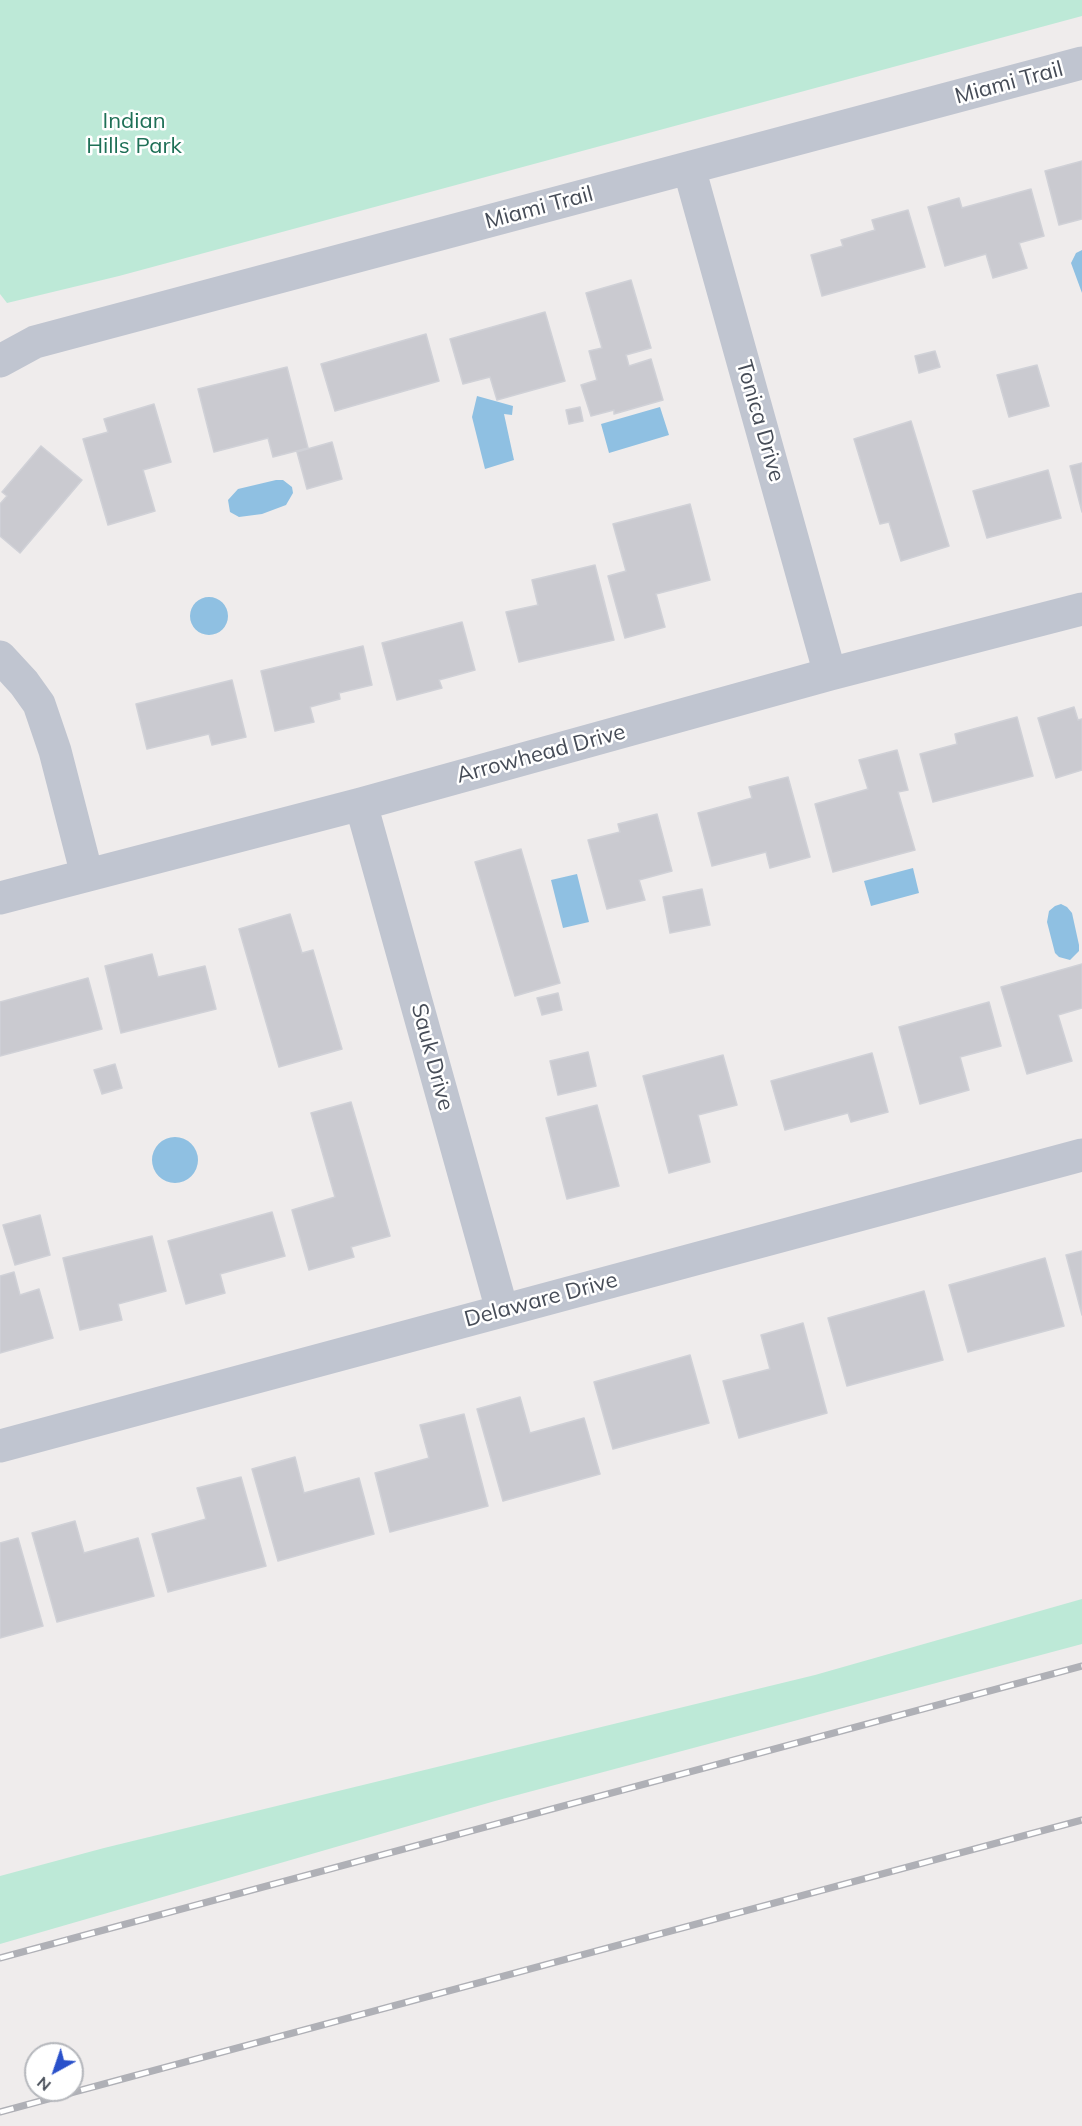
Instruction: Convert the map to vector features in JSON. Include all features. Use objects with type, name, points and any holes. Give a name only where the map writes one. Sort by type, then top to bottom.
[{"type":"street","name":"Miami Trail","points":[[0,361],[35,342],[1082,63]]},
{"type":"street","name":"Tonica Drive","points":[[689,168],[830,674]]},
{"type":"street","name":"Arrowhead Drive","points":[[0,898],[361,804],[830,674],[1082,609]]},
{"type":"street","points":[[0,657],[24,683],[39,704],[55,752],[87,875]]},
{"type":"street","name":"Sauk Drive","points":[[361,804],[502,1310]]},
{"type":"street","name":"Delaware Drive","points":[[0,1446],[1082,1155]]},
{"type":"green space","name":"Indian Hills Park","points":[[0,0],[1082,0],[1082,16],[119,276],[7,303],[0,294]]},
{"type":"green space","points":[[1082,1599],[1082,1644],[495,1801],[0,1944],[0,1876],[104,1848],[815,1675]]},
{"type":"water","points":[[1082,250],[1082,293],[1071,263],[1076,253]]},
{"type":"water","points":[[477,396],[513,406],[512,415],[504,414],[514,460],[485,469],[472,417]]},
{"type":"water","points":[[660,407],[669,435],[609,453],[601,424]]},
{"type":"water","points":[[283,480],[292,487],[293,493],[286,505],[262,514],[239,517],[230,512],[228,500],[238,489]]},
{"type":"water","points":[[209,597],[222,603],[228,616],[222,629],[209,635],[196,629],[190,616],[196,603]]},
{"type":"water","points":[[913,868],[919,893],[871,906],[864,881]]},
{"type":"water","points":[[577,874],[589,922],[563,928],[551,880]]},
{"type":"water","points":[[1061,904],[1072,913],[1079,945],[1079,951],[1070,960],[1059,957],[1055,953],[1047,922],[1049,911]]},
{"type":"water","points":[[175,1137],[191,1144],[198,1160],[191,1176],[175,1183],[159,1176],[152,1160],[159,1144]]},
{"type":"building","points":[[1082,161],[1082,219],[1059,225],[1045,171]]},
{"type":"building","points":[[1031,189],[1044,236],[1019,243],[1027,268],[993,278],[986,254],[945,266],[928,207],[959,198],[962,208]]},
{"type":"building","points":[[908,210],[925,267],[822,296],[811,255],[843,246],[841,240],[875,230],[872,220]]},
{"type":"building","points":[[631,280],[651,348],[626,355],[629,366],[651,359],[663,400],[614,414],[614,410],[591,416],[581,385],[597,380],[589,351],[602,348],[586,293]]},
{"type":"building","points":[[545,312],[565,381],[497,400],[490,377],[463,384],[450,339]]},
{"type":"building","points":[[426,334],[439,381],[335,411],[321,364]]},
{"type":"building","points":[[935,351],[940,367],[919,373],[915,356]]},
{"type":"building","points":[[1037,365],[1049,406],[1009,417],[997,375]]},
{"type":"building","points":[[287,367],[308,448],[273,457],[268,438],[214,452],[198,389]]},
{"type":"building","points":[[154,404],[171,462],[143,470],[155,511],[108,525],[83,439],[108,432],[104,419]]},
{"type":"building","points":[[580,407],[583,421],[569,424],[566,410]]},
{"type":"building","points":[[911,421],[949,546],[901,561],[889,522],[880,524],[854,439]]},
{"type":"building","points":[[332,442],[342,479],[307,489],[297,452]]},
{"type":"building","points":[[41,446],[82,480],[20,553],[0,536],[0,504],[7,496],[2,492]]},
{"type":"building","points":[[1082,463],[1082,512],[1070,466]]},
{"type":"building","points":[[1048,470],[1061,518],[987,538],[973,491]]},
{"type":"building","points":[[690,504],[710,580],[656,594],[665,627],[625,638],[608,576],[626,571],[613,524]]},
{"type":"building","points":[[595,565],[614,640],[519,662],[506,612],[538,605],[532,580]]},
{"type":"building","points":[[462,622],[475,670],[439,680],[442,688],[397,700],[382,643]]},
{"type":"building","points":[[363,646],[372,685],[339,693],[340,699],[310,707],[314,722],[275,731],[261,671]]},
{"type":"building","points":[[232,680],[246,737],[212,745],[209,734],[147,749],[136,704]]},
{"type":"building","points":[[1074,707],[1078,720],[1082,719],[1082,770],[1056,778],[1038,718]]},
{"type":"building","points":[[1017,717],[1033,776],[933,802],[920,754],[957,744],[955,734]]},
{"type":"building","points":[[897,750],[908,790],[898,792],[915,850],[833,872],[815,804],[868,789],[859,760]]},
{"type":"building","points":[[788,777],[810,857],[770,868],[766,852],[712,866],[698,813],[752,798],[749,787]]},
{"type":"building","points":[[657,814],[672,871],[639,880],[645,900],[607,909],[588,840],[620,832],[618,824]]},
{"type":"building","points":[[521,849],[560,983],[515,996],[475,862]]},
{"type":"building","points":[[702,889],[710,925],[670,933],[663,897]]},
{"type":"building","points":[[290,914],[302,953],[313,950],[342,1049],[279,1067],[239,929]]},
{"type":"building","points":[[152,954],[158,977],[205,966],[216,1009],[121,1033],[105,966]]},
{"type":"building","points":[[1082,964],[1082,1008],[1058,1015],[1072,1061],[1027,1074],[1001,987]]},
{"type":"building","points":[[88,978],[102,1029],[0,1056],[0,1002]]},
{"type":"building","points":[[558,993],[562,1010],[542,1015],[537,998]]},
{"type":"building","points":[[989,1002],[1001,1046],[960,1057],[969,1090],[920,1104],[899,1027]]},
{"type":"building","points":[[588,1052],[596,1086],[558,1095],[550,1061]]},
{"type":"building","points":[[872,1053],[888,1112],[851,1122],[848,1113],[785,1130],[771,1081]]},
{"type":"building","points":[[723,1055],[737,1105],[698,1115],[710,1162],[669,1173],[643,1076]]},
{"type":"building","points":[[115,1064],[122,1088],[102,1094],[94,1070]]},
{"type":"building","points":[[351,1102],[390,1236],[351,1247],[354,1257],[309,1270],[292,1210],[335,1197],[311,1113]]},
{"type":"building","points":[[597,1105],[619,1186],[567,1199],[546,1118]]},
{"type":"building","points":[[272,1212],[285,1256],[220,1274],[225,1293],[186,1304],[168,1241]]},
{"type":"building","points":[[40,1215],[50,1255],[15,1265],[3,1225]]},
{"type":"building","points":[[152,1236],[166,1291],[118,1304],[122,1320],[80,1330],[63,1258]]},
{"type":"building","points":[[1082,1251],[1082,1315],[1066,1255]]},
{"type":"building","points":[[1045,1258],[1064,1326],[968,1352],[949,1285]]},
{"type":"building","points":[[14,1272],[20,1295],[39,1289],[53,1338],[0,1353],[0,1276]]},
{"type":"building","points":[[924,1291],[943,1360],[847,1386],[828,1318]]},
{"type":"building","points":[[803,1323],[827,1413],[739,1438],[723,1381],[770,1369],[761,1335]]},
{"type":"building","points":[[690,1355],[709,1423],[613,1449],[594,1382]]},
{"type":"building","points":[[520,1397],[530,1433],[584,1418],[600,1474],[503,1501],[477,1409]]},
{"type":"building","points":[[464,1414],[488,1506],[390,1532],[375,1473],[429,1458],[420,1425]]},
{"type":"building","points":[[295,1457],[304,1493],[359,1478],[374,1534],[278,1561],[252,1469]]},
{"type":"building","points":[[241,1477],[266,1566],[168,1592],[152,1534],[206,1519],[197,1488]]},
{"type":"building","points":[[75,1521],[84,1553],[138,1538],[154,1596],[57,1622],[32,1533]]},
{"type":"building","points":[[18,1538],[43,1626],[0,1638],[0,1543]]},
{"type":"railway","points":[[0,1958],[1082,1666]]},
{"type":"railway","points":[[0,2112],[1082,1820]]}]
